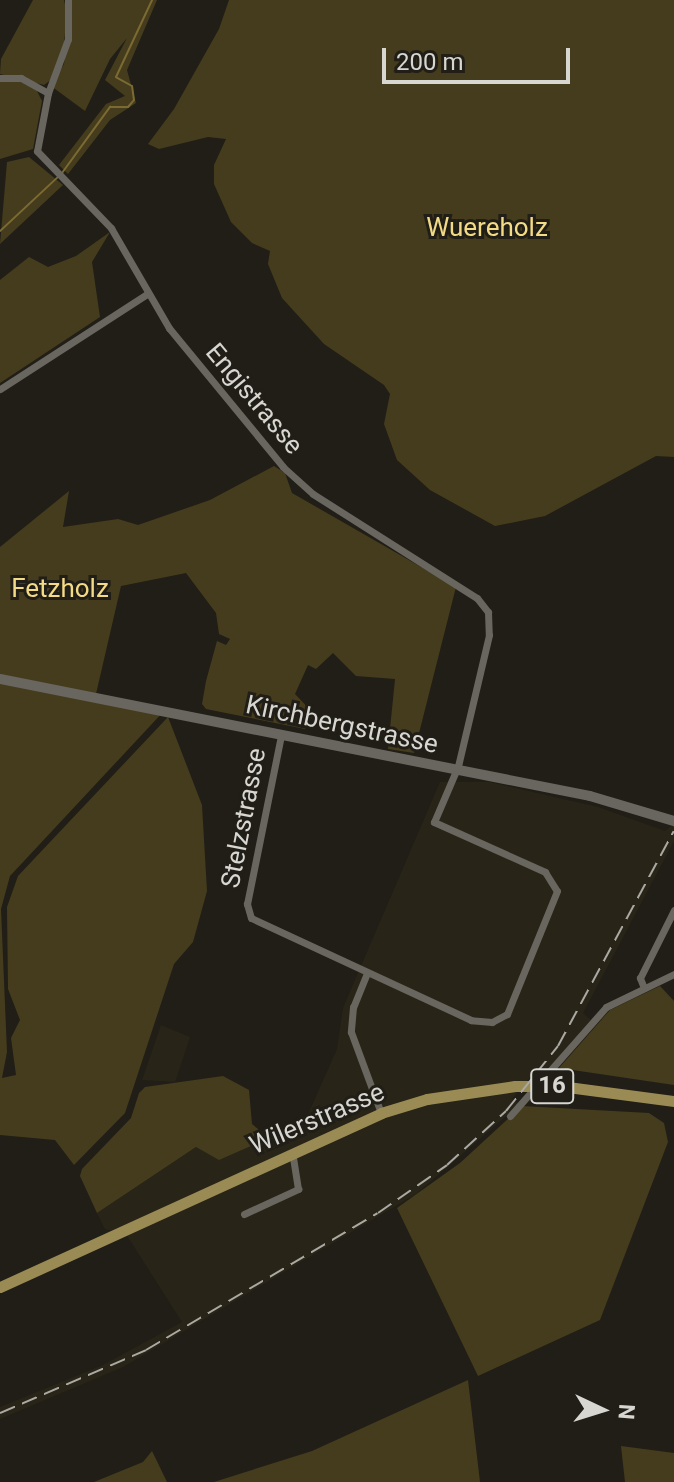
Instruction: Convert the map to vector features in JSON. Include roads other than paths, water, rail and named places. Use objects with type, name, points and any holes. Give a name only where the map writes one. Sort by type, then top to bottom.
[{"type":"main road","name":"Kirchbergstrasse","points":[[0,679],[590,796],[674,821]]},
{"type":"main road","name":"Wilerstrasse","points":[[0,1287],[381,1113],[427,1099],[515,1086],[589,1088],[674,1101]]},
{"type":"street","name":"Engistrasse","points":[[68,0],[68,39],[48,93],[37,151],[111,228],[147,294],[283,467],[313,494],[482,603],[489,635],[456,771],[434,822],[545,872],[557,891],[512,1005],[499,1019],[482,1023],[367,973]]},
{"type":"street","points":[[0,78],[21,78],[48,93]]},
{"type":"street","points":[[0,389],[147,294]]},
{"type":"street","name":"Stelzstrasse","points":[[281,736],[248,912],[257,923],[367,973]]},
{"type":"street","points":[[644,988],[640,978],[674,910]]},
{"type":"street","points":[[367,973],[353,1007],[351,1032],[381,1113]]},
{"type":"street","points":[[510,1116],[606,1007],[674,974]]},
{"type":"street","points":[[244,1214],[298,1189],[292,1153]]},
{"type":"waterway","points":[[62,173],[110,107],[128,107],[134,100],[132,86],[116,77],[152,0]]},
{"type":"waterway","points":[[0,231],[58,177]]},
{"type":"railway","points":[[0,1413],[146,1350],[378,1213],[447,1165],[506,1111],[558,1046],[674,831]]},
{"type":"park label","name":"Wuereholz","points":[[487,228]]},
{"type":"park label","name":"Fetzholz","points":[[60,589]]}]
